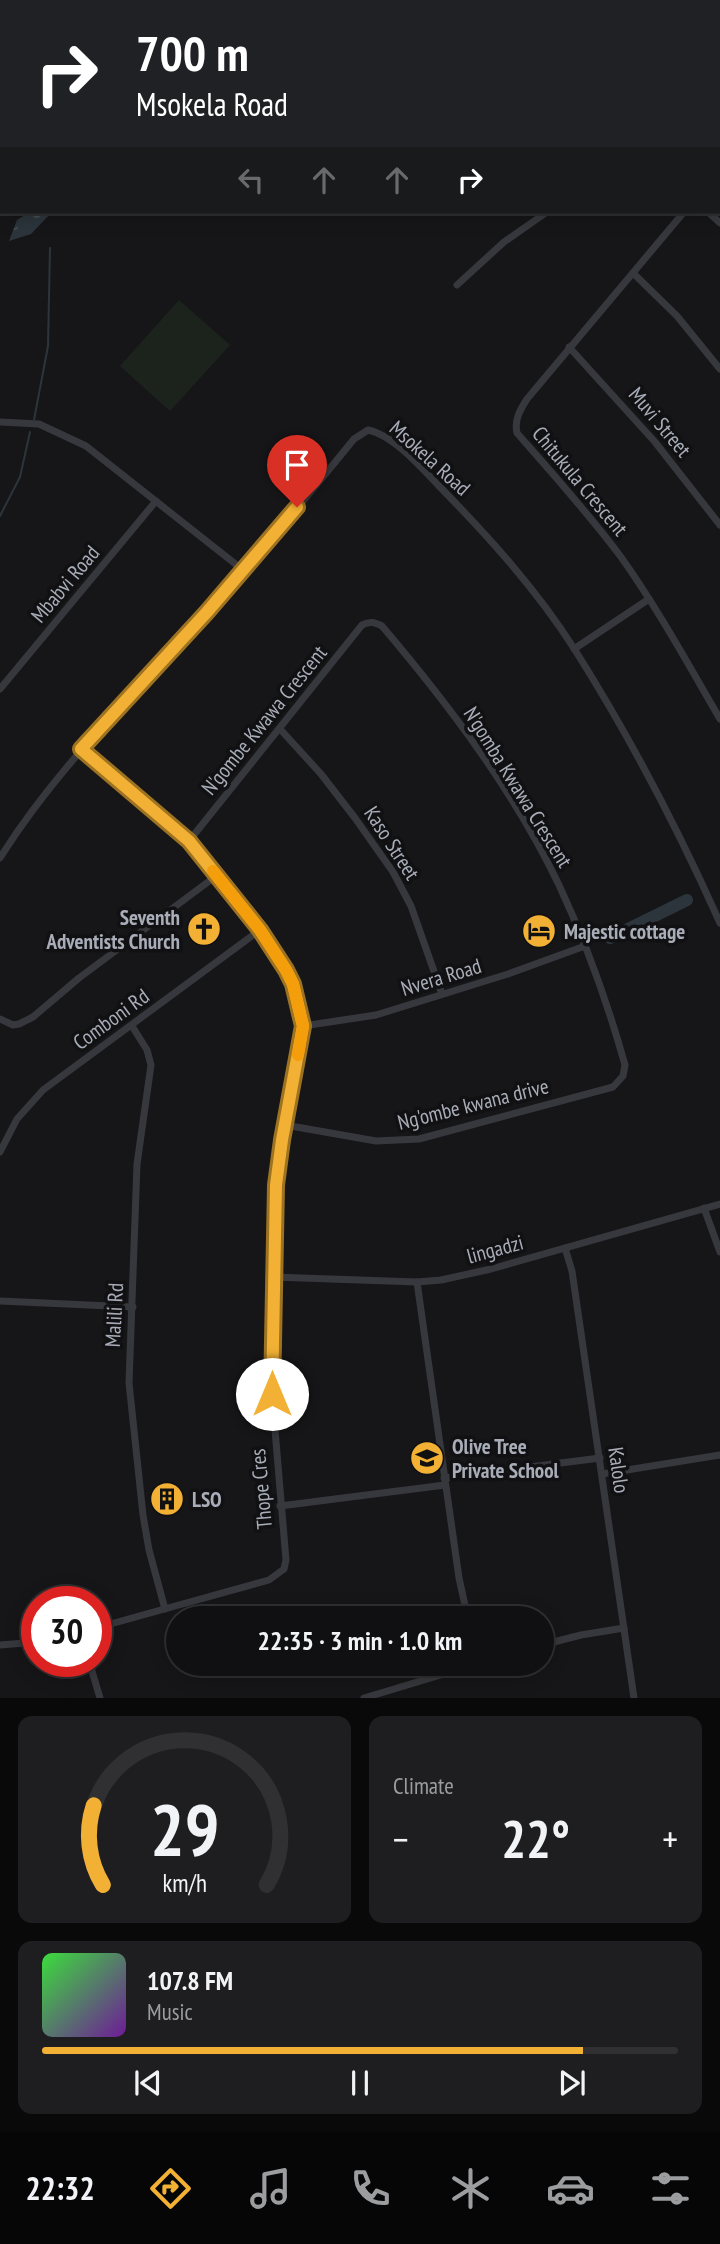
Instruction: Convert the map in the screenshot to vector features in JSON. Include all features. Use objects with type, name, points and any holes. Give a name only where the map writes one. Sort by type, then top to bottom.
[{"type":"street","points":[[457,285],[504,242],[544,214]]},
{"type":"street","name":"Chitukula Crescent","points":[[682,214],[527,399],[517,417],[517,433],[592,518],[649,599],[720,719]]},
{"type":"street","points":[[634,272],[677,316],[720,369]]},
{"type":"street","name":"Muvi Street","points":[[569,346],[655,442],[720,524]]},
{"type":"street","points":[[0,422],[39,424],[98,453],[243,570]]},
{"type":"street","name":"Msokela Road","points":[[0,858],[27,818],[81,749],[207,612],[354,439],[368,430],[387,438],[459,506],[525,582],[574,649],[660,797],[720,923]]},
{"type":"street","name":"Mbabvi Road","points":[[0,689],[156,501]]},
{"type":"street","points":[[574,649],[649,599]]},
{"type":"street","name":"N'gombe Kwawa Crescent","points":[[189,841],[362,625],[369,622]]},
{"type":"street","name":"N'gomba Kwawa Crescent","points":[[369,622],[382,626],[433,686],[525,824],[552,873],[585,946],[621,1051],[625,1065],[623,1076]]},
{"type":"street","name":"Kaso Street","points":[[280,730],[347,807],[393,872],[411,906],[442,995]]},
{"type":"street","name":"Thope Cres","points":[[81,749],[189,841],[260,930],[290,976],[303,1026],[276,1185],[273,1277],[272,1394],[286,1560],[281,1573],[269,1580],[112,1624]]},
{"type":"street","points":[[0,1019],[19,1024],[33,1017],[79,978],[216,876]]},
{"type":"street","name":"Comboni Rd","points":[[0,1152],[10,1129],[33,1099],[260,930]]},
{"type":"street","name":"Nvera Road","points":[[303,1026],[376,1014],[525,969],[585,946]]},
{"type":"street","name":"Malili Rd","points":[[132,1026],[147,1050],[151,1065],[137,1164],[129,1383],[147,1538],[165,1609]]},
{"type":"street","name":"Ng'ombe kwana drive","points":[[285,1125],[376,1141],[419,1139],[613,1087],[623,1076]]},
{"type":"street","name":"lingadzi","points":[[273,1277],[417,1282],[441,1280],[476,1273],[720,1204]]},
{"type":"street","points":[[705,1208],[720,1252]]},
{"type":"street","name":"Kalolo","points":[[565,1248],[572,1271],[634,1698]]},
{"type":"street","points":[[417,1282],[458,1578],[465,1606]]},
{"type":"street","points":[[0,1301],[133,1307]]},
{"type":"street","points":[[602,1474],[720,1455]]},
{"type":"street","points":[[280,1506],[600,1458]]},
{"type":"street","points":[[554,1642],[624,1628]]},
{"type":"street","points":[[0,1645],[21,1643]]},
{"type":"street","points":[[364,1698],[437,1676]]},
{"type":"street","points":[[94,1677],[100,1698]]},
{"type":"shaded area","points":[[179,300],[230,345],[170,411],[120,366]]},
{"type":"water","points":[[27,214],[50,214],[31,234],[9,241],[17,220]]},
{"type":"waterway","points":[[34,420],[48,346],[50,248]]},
{"type":"waterway","points":[[0,516],[20,477],[30,432]]},
{"type":"waterway","points":[[610,938],[687,900]]},
{"type":"slow traffic","points":[[213,871],[260,930],[293,984],[303,1026],[298,1055]]},
{"type":"place","name":"Seventh Adventists Church","points":[[204,929]]},
{"type":"place","name":"Majestic cottage","points":[[539,931]]},
{"type":"place","name":"Olive Tree Private School","points":[[427,1458]]},
{"type":"place","name":"LSO","points":[[167,1499]]},
{"type":"route","points":[[272,1394],[276,1185],[303,1026],[293,984],[260,930],[189,841],[81,749],[207,612],[297,507]]}]
